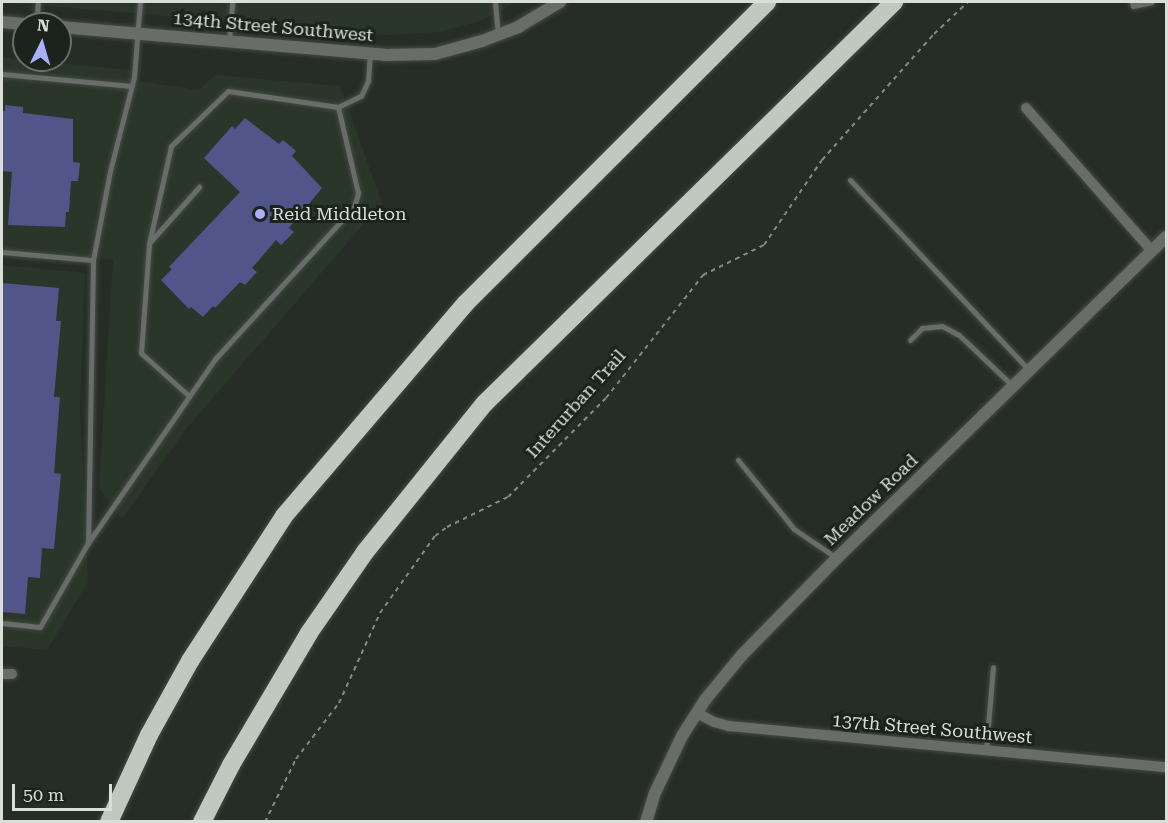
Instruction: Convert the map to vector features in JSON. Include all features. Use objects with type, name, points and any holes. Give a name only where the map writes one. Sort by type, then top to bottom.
[{"type":"highway","points":[[109,822],[149,735],[190,661],[284,516],[466,303],[767,2]]},
{"type":"highway","points":[[202,822],[231,765],[309,633],[365,552],[485,403],[894,2]]},
{"type":"street","name":"134th Street Southwest","points":[[72,28],[370,54],[435,54],[482,41],[518,27],[560,2]]},
{"type":"street","points":[[1026,108],[1151,250]]},
{"type":"street","name":"Meadow Road","points":[[646,822],[672,756],[697,713],[742,655],[837,558],[1151,250],[1167,237]]},
{"type":"street","name":"137th Street Southwest","points":[[697,713],[714,722],[729,726],[986,752],[1167,767]]},
{"type":"lane","points":[[88,543],[93,260],[110,171],[131,86],[140,2]]},
{"type":"lane","points":[[229,42],[232,2]]},
{"type":"lane","points":[[495,2],[498,35]]},
{"type":"lane","points":[[1132,2],[1133,6],[1152,2]]},
{"type":"lane","points":[[188,395],[141,353],[149,244],[171,146],[228,91],[338,107],[361,96],[368,81],[370,54]]},
{"type":"lane","points":[[2,74],[131,86]]},
{"type":"lane","points":[[2,623],[40,627],[88,543],[188,395],[215,359],[354,207],[358,193],[338,107]]},
{"type":"lane","points":[[850,180],[1029,370]]},
{"type":"lane","points":[[149,244],[199,188]]},
{"type":"lane","points":[[2,252],[93,260]]},
{"type":"lane","points":[[910,340],[922,328],[942,326],[959,335],[1013,386]]},
{"type":"lane","points":[[738,460],[794,529],[837,558]]},
{"type":"lane","points":[[986,752],[993,667]]},
{"type":"path","name":"Interurban Trail","points":[[265,822],[296,759],[339,703],[380,613],[435,536],[447,527],[508,497],[606,398],[703,275],[764,245],[822,160],[934,34],[969,2]]},
{"type":"shaded area","points":[[2,2],[516,2],[481,21],[438,32],[386,35]]},
{"type":"shaded area","points":[[2,57],[12,58],[12,72],[72,72],[72,64],[138,71],[138,81],[198,90],[215,75],[340,86],[382,203],[186,429],[122,519],[99,488],[113,260],[2,249]]},
{"type":"shaded area","points":[[2,265],[85,273],[80,407],[88,582],[47,650],[2,646]]},
{"type":"building","points":[[5,105],[23,107],[23,113],[73,119],[73,162],[80,163],[78,181],[71,181],[69,212],[66,212],[65,227],[8,225],[12,172],[2,171],[2,111],[5,111]]},
{"type":"building","name":"Reid Middleton","points":[[245,118],[279,144],[283,140],[296,151],[292,156],[322,188],[289,228],[294,232],[281,245],[276,240],[252,268],[257,272],[245,285],[240,282],[203,317],[191,307],[189,309],[161,280],[172,269],[169,267],[240,192],[204,158],[232,126],[235,129]]},
{"type":"building","points":[[2,283],[59,288],[56,321],[61,321],[54,397],[60,397],[54,473],[61,474],[54,549],[42,548],[40,578],[28,577],[25,614],[2,612]]},
{"type":"place","name":"Reid Middleton","points":[[260,214]]}]
